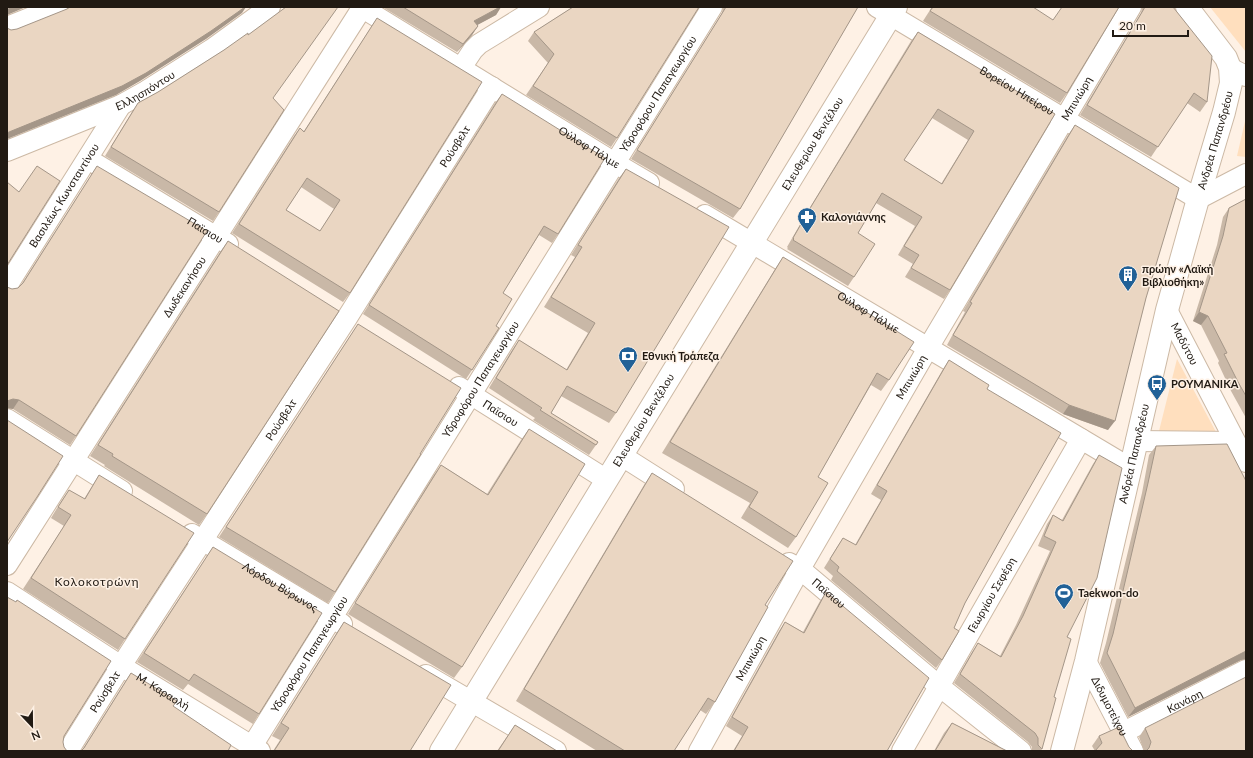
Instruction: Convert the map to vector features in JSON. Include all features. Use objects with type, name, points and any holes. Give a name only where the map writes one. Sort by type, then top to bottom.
[{"type":"main road","name":"Ανδρέα Παπανδρέου","points":[[1062,751],[1086,661],[1167,310],[1231,83],[1238,72],[1187,7]]},
{"type":"main road","name":"Ελευθερίου Βενιζέλου","points":[[441,751],[753,242],[888,10]]},
{"type":"street","points":[[7,27],[57,7]]},
{"type":"street","name":"Ελλησπόντου","points":[[7,151],[121,105],[212,49],[270,7]]},
{"type":"street","name":"Ούλοφ Πάλμε","points":[[361,7],[614,162],[663,190]]},
{"type":"street","name":"Δωδεκανήσου","points":[[7,565],[361,7]]},
{"type":"street","points":[[461,68],[479,44],[539,7]]},
{"type":"street","name":"Υδροφόρου Παπαγεωργίου","points":[[253,749],[332,618],[614,162],[712,7]]},
{"type":"street","name":"Μπινιώρη","points":[[699,751],[800,570],[928,348],[1131,7]]},
{"type":"street","name":"Βορείου Ηπείρου","points":[[888,10],[1064,119],[1198,199]]},
{"type":"street","name":"Ρούσβελτ","points":[[68,751],[202,540],[347,318],[492,87]]},
{"type":"street","name":"Βασιλέως Κωνσταντίνου","points":[[7,286],[121,105]]},
{"type":"street","name":"Παϊσιου","points":[[88,159],[242,253]]},
{"type":"street","points":[[1198,199],[1246,174]]},
{"type":"street","name":"Ούλοφ Πάλμε","points":[[690,206],[753,242],[1130,468]]},
{"type":"street","name":"Μαδύτου","points":[[1167,310],[1246,462]]},
{"type":"street","name":"Παϊσιου","points":[[444,378],[607,480]]},
{"type":"street","points":[[7,420],[134,499]]},
{"type":"street","name":"Γεωργίου Σεφέρη","points":[[902,751],[1081,439]]},
{"type":"street","points":[[1136,441],[1235,442]]},
{"type":"street","points":[[622,456],[688,498]]},
{"type":"street","name":"Λόρδου Βύρωνος","points":[[175,524],[358,634]]},
{"type":"street","name":"Παϊσιου","points":[[774,553],[800,570],[939,686],[1021,751]]},
{"type":"street","name":"Μ. Καραολή","points":[[7,592],[253,749]]},
{"type":"street","name":"Διδυμοτείχου","points":[[1086,661],[1133,751]]},
{"type":"street","points":[[412,666],[556,751]]},
{"type":"street","name":"Κανάρη","points":[[1124,732],[1246,670]]},
{"type":"shaded area","points":[[1210,7],[1246,7],[1246,52]]},
{"type":"shaded area","points":[[1246,117],[1246,157],[1237,156]]},
{"type":"shaded area","points":[[1177,359],[1216,432],[1159,431]]},
{"type":"building","points":[[70,7],[245,7],[146,73],[122,86],[7,133],[7,28],[11,30],[17,29]]},
{"type":"building","points":[[286,7],[338,7],[273,98],[284,110],[219,212],[111,147],[138,103],[224,50],[248,33],[248,35]]},
{"type":"building","points":[[403,7],[500,7],[474,21],[478,26],[463,44]]},
{"type":"building","points":[[573,7],[699,7],[617,138],[533,86],[554,54],[534,32]]},
{"type":"building","points":[[726,7],[858,7],[740,209],[637,150]]},
{"type":"building","points":[[933,7],[1033,7],[1053,20],[1062,7],[1119,7],[1067,93],[930,11]]},
{"type":"building","points":[[1145,7],[1173,7],[1212,56],[1207,102],[1194,93],[1158,147],[1087,105]]},
{"type":"building","points":[[377,18],[482,82],[350,293],[239,224],[300,128],[304,132]],"holes":[[[307,178],[340,200],[320,231],[286,210]]]},
{"type":"building","points":[[918,32],[1055,114],[950,290],[911,268],[919,255],[904,246],[922,217],[882,193],[858,233],[875,244],[854,277],[793,240],[812,205]],"holes":[[[938,109],[974,131],[942,184],[904,160]]]},
{"type":"building","points":[[502,94],[605,158],[558,234],[544,226],[503,293],[512,299],[496,326],[499,328],[472,370],[369,305]]},
{"type":"building","points":[[1075,125],[1179,188],[1146,298],[1115,421],[1069,405],[953,335],[972,303],[970,302]]},
{"type":"building","points":[[37,166],[60,181],[7,265],[7,182],[19,192]]},
{"type":"building","points":[[97,166],[207,231],[76,436],[19,400],[13,399],[7,401],[7,287],[12,289],[18,288],[23,283]]},
{"type":"building","points":[[626,169],[729,227],[616,413],[567,386],[551,413],[598,442],[596,445],[540,410],[542,408],[496,378],[519,340],[567,370],[595,323],[551,297],[582,247],[578,245]]},
{"type":"building","points":[[1246,199],[1246,396],[1224,354],[1227,353],[1208,316],[1199,312],[1223,236],[1229,208]]},
{"type":"building","points":[[228,241],[339,311],[207,514],[112,456],[113,454],[98,445]]},
{"type":"building","points":[[783,257],[844,294],[842,297],[914,342],[889,380],[877,373],[818,477],[828,483],[796,537],[749,507],[758,492],[670,442]]},
{"type":"building","points":[[358,324],[461,388],[335,592],[226,527]]},
{"type":"building","points":[[949,360],[989,385],[987,389],[1061,433],[965,603],[954,628],[959,631],[942,660],[837,571],[839,567],[830,559],[843,538],[856,545],[887,491],[877,485]]},
{"type":"building","points":[[7,420],[63,456],[7,542]]},
{"type":"building","points":[[529,429],[585,464],[462,667],[355,603],[441,465],[488,495]]},
{"type":"building","points":[[1227,444],[1246,481],[1246,651],[1135,708],[1107,653],[1113,634],[1156,446]]},
{"type":"building","points":[[1099,455],[1122,468],[1097,578],[1067,637],[1071,639],[1054,697],[1056,698],[1042,749],[1038,745],[1038,738],[1035,733],[960,674],[978,643],[1001,657],[1023,616],[1056,542],[1044,536],[1053,515],[1063,521]]},
{"type":"building","points":[[652,473],[793,561],[765,605],[768,607],[715,702],[708,698],[674,751],[625,751],[524,689]]},
{"type":"building","points":[[99,475],[194,533],[125,639],[31,578],[71,515],[58,507],[69,490],[85,499]]},
{"type":"building","points":[[213,547],[322,613],[259,714],[194,674],[189,681],[144,653]]},
{"type":"building","points":[[826,592],[929,678],[887,751],[734,751],[748,727],[732,717],[785,622],[804,633]]},
{"type":"building","points":[[7,597],[16,602],[17,600],[111,661],[64,736],[64,747],[67,751],[7,751]]},
{"type":"building","points":[[344,622],[451,685],[410,751],[274,751],[289,728],[281,723]]},
{"type":"building","points":[[131,673],[177,701],[173,706],[231,745],[228,751],[81,751]]},
{"type":"building","points":[[1246,677],[1246,751],[1146,751],[1151,742],[1145,728]]},
{"type":"building","points":[[952,723],[1007,751],[935,751]]},
{"type":"building","points":[[515,725],[557,751],[498,751]]},
{"type":"building","points":[[1119,727],[1129,747],[1133,751],[1095,751],[1102,743],[1099,736]]},
{"type":"place","name":"Καλογιάννης","points":[[807,234]]},
{"type":"place","name":"πρώην «Λαϊκή Βιβλιοθήκη»","points":[[1128,292]]},
{"type":"place","name":"Εθνική Τράπεζα","points":[[628,373]]},
{"type":"place","name":"ΡΟΥΜΑΝΙΚΑ","points":[[1157,401]]},
{"type":"place","name":"Taekwon-do","points":[[1064,610]]},
{"type":"district","name":"Κολοκοτρώνη","points":[[97,582]]}]
